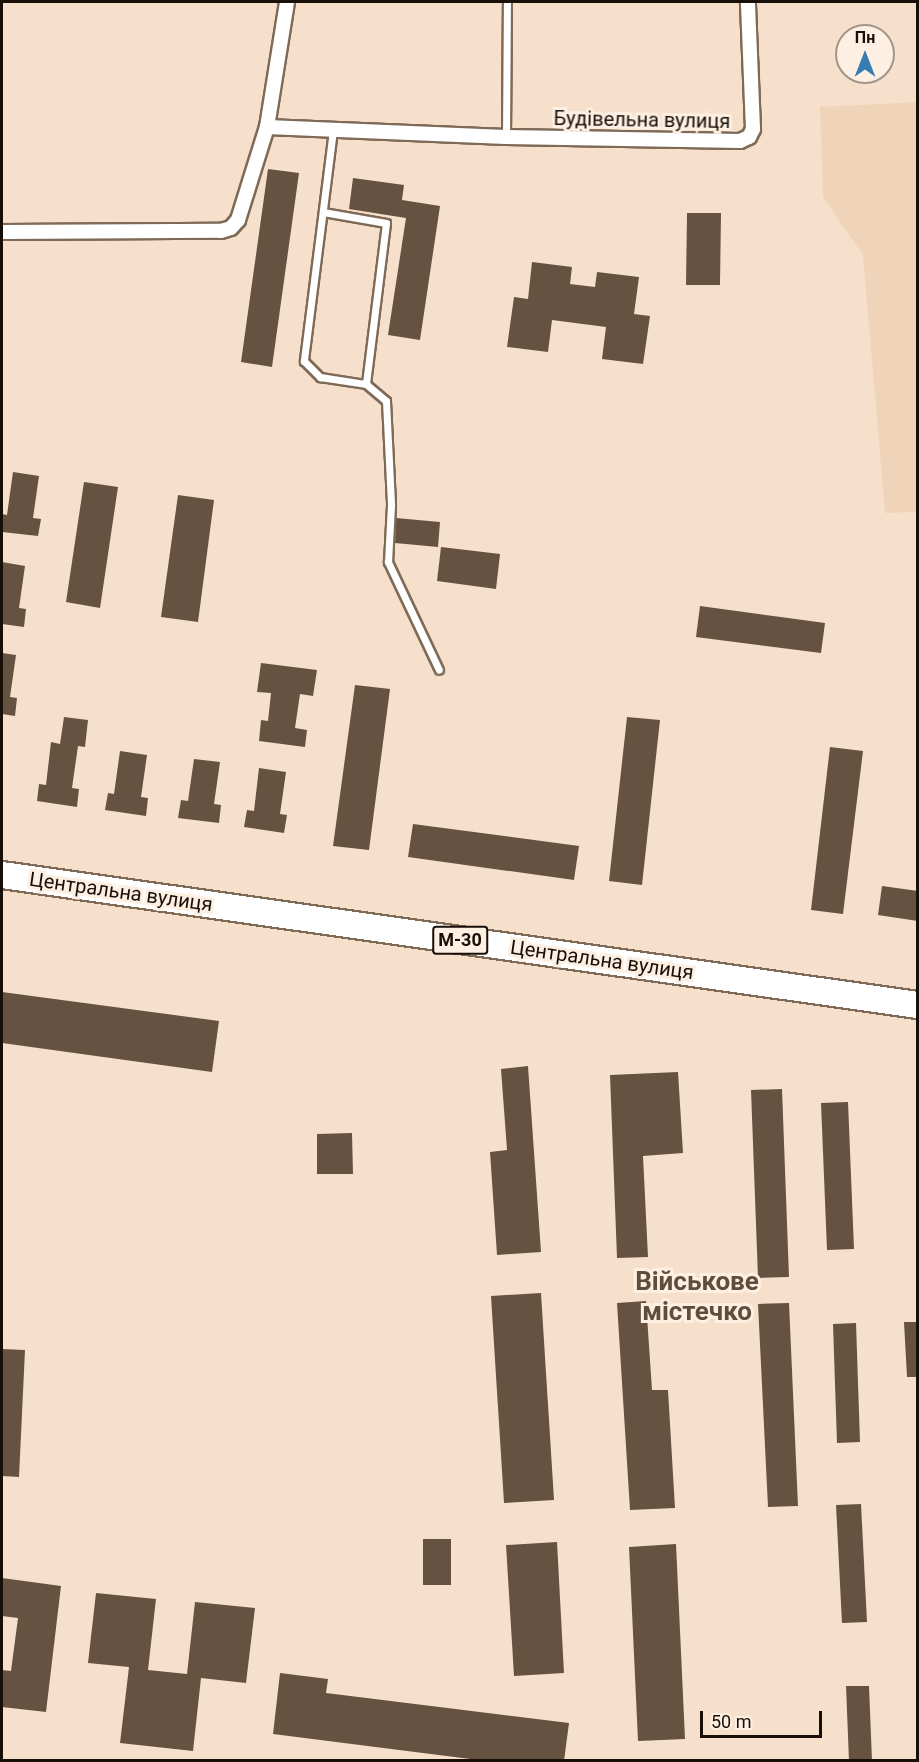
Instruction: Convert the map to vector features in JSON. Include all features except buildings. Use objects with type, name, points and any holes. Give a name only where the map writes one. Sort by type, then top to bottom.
[{"type":"highway","name":"Центральна вулиця","points":[[2,875],[918,1005]]},
{"type":"street","points":[[2,232],[221,231],[238,220],[267,127],[287,2]]},
{"type":"street","name":"Будівельна вулиця","points":[[267,127],[506,137],[740,141],[748,137],[753,129],[748,2]]},
{"type":"lane","points":[[506,137],[507,2]]},
{"type":"lane","points":[[333,130],[304,362],[320,377],[366,384],[386,401],[391,505],[388,562],[439,670]]},
{"type":"lane","points":[[323,212],[386,223],[366,384]]},
{"type":"shaded area","points":[[917,102],[917,512],[885,513],[863,255],[823,197],[820,107]]},
{"type":"district","name":"Військове містечко","points":[[697,1297]]}]
